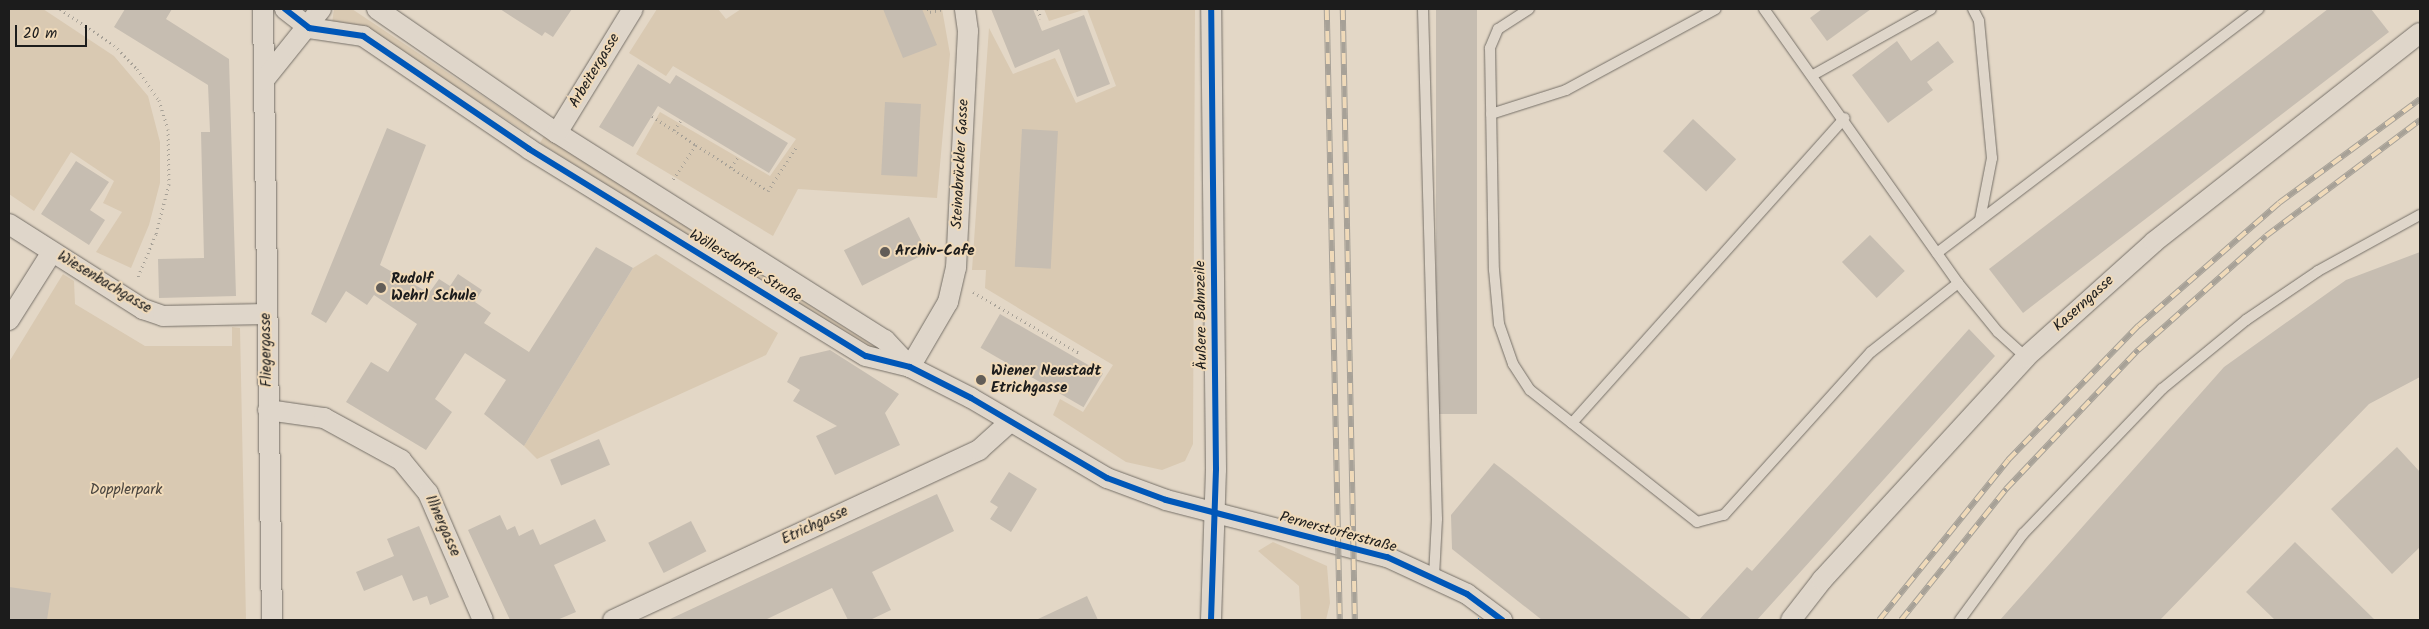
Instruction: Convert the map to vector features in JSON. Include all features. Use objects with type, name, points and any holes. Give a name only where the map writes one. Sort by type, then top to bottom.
[{"type":"street","name":"Fliegergasse","points":[[262,9],[272,620]]},
{"type":"street","name":"Wöllersdorfer Straße","points":[[285,9],[309,28],[363,36],[528,149],[866,356],[910,367],[1107,478],[1213,513]]},
{"type":"street","points":[[264,80],[309,28],[321,9]]},
{"type":"street","name":"Wöllersdorfer Straße","points":[[377,9],[557,133],[885,340],[910,367]]},
{"type":"street","name":"Arbeitergasse","points":[[557,133],[633,9]]},
{"type":"street","name":"Steinabrückler Gasse","points":[[910,367],[948,302],[953,280],[968,31],[965,9]]},
{"type":"street","name":"Äußere Bahnzeile","points":[[1211,9],[1213,513],[1211,620]]},
{"type":"street","name":"Kaserngasse","points":[[1790,620],[1822,580],[2026,357],[2154,242],[2420,33]]},
{"type":"street","name":"Wiesenbachgasse","points":[[9,224],[129,300],[163,316],[267,314]]},
{"type":"street","points":[[9,320],[52,252]]},
{"type":"street","name":"Illnergasse","points":[[268,410],[324,418],[401,460],[428,493],[483,620]]},
{"type":"street","name":"Etrichgasse","points":[[613,620],[979,450],[1010,422]]},
{"type":"street","name":"Pernerstorferstraße","points":[[1213,513],[1387,557],[1434,576],[1502,620]]},
{"type":"lane","points":[[1423,9],[1437,518],[1434,576]]},
{"type":"lane","points":[[1529,9],[1498,29],[1490,48],[1494,270],[1499,324],[1513,364],[1530,390],[1697,522],[1724,515],[1871,352],[1958,283]]},
{"type":"lane","points":[[1491,114],[1566,90],[1716,9]]},
{"type":"lane","points":[[1764,9],[1845,118],[1958,283],[1998,332],[2026,357]]},
{"type":"lane","points":[[1813,75],[1931,9]]},
{"type":"lane","points":[[1973,9],[1979,21],[1992,158],[1980,220]]},
{"type":"lane","points":[[1937,253],[2259,9]]},
{"type":"lane","points":[[1572,423],[1845,118]]},
{"type":"lane","points":[[1960,620],[2023,534],[2162,390],[2246,320],[2318,271],[2420,215]]},
{"type":"path","points":[[60,9],[114,45],[137,69],[158,100],[168,129],[169,184],[156,234],[129,300]]},
{"type":"path","points":[[928,9],[930,12],[944,9]]},
{"type":"path","points":[[1038,9],[1041,19]]},
{"type":"path","points":[[652,116],[768,191],[797,146]]},
{"type":"path","points":[[674,130],[681,120]]},
{"type":"path","points":[[661,198],[696,145]]},
{"type":"path","points":[[731,167],[739,155]]},
{"type":"path","points":[[953,280],[1079,353]]},
{"type":"green space","points":[[9,9],[43,9],[114,56],[148,96],[160,142],[160,183],[149,225],[131,268],[96,252],[122,212],[103,203],[114,181],[71,152],[34,211],[9,194]]},
{"type":"green space","points":[[334,9],[352,9],[532,129],[529,134],[374,34],[332,23]]},
{"type":"green space","points":[[657,9],[718,9],[726,19],[741,9],[942,9],[950,54],[937,198],[798,189],[773,236],[636,154],[660,112],[770,176],[796,139],[673,66],[666,76],[629,53]]},
{"type":"green space","points":[[1044,9],[1086,9],[1049,21]]},
{"type":"green space","points":[[1087,9],[1195,9],[1193,444],[1185,461],[1162,470],[1126,462],[1053,415],[1060,399],[1083,412],[1113,365],[985,288],[986,270],[972,270],[989,28],[1013,74],[1055,58],[1076,103],[1116,86]]},
{"type":"green space","points":[[544,136],[879,349],[877,353],[540,143]]},
{"type":"green space","points":[[656,254],[778,333],[766,355],[537,459],[524,446],[633,268]]},
{"type":"green space","name":"Dopplerpark","points":[[63,274],[74,281],[75,304],[145,346],[232,346],[232,327],[240,328],[246,620],[9,620],[9,362]]},
{"type":"green space","points":[[1273,542],[1327,566],[1330,603],[1326,620],[1301,620],[1299,586],[1258,551]]},
{"type":"building","points":[[125,9],[172,9],[166,19],[229,59],[236,296],[159,298],[158,259],[204,258],[201,132],[210,132],[208,85],[114,27]]},
{"type":"building","points":[[500,9],[572,9],[553,37],[545,32],[542,36]]},
{"type":"building","points":[[883,9],[922,9],[937,45],[903,58]]},
{"type":"building","points":[[991,9],[1033,9],[1042,31],[1084,15],[1110,84],[1077,97],[1059,49],[1015,68]]},
{"type":"building","points":[[1436,9],[1477,9],[1477,414],[1436,414]]},
{"type":"building","points":[[1822,9],[1871,9],[1827,41],[1810,18]]},
{"type":"building","points":[[2328,9],[2371,9],[2389,32],[2023,313],[1989,269]]},
{"type":"building","points":[[1897,41],[1911,61],[1938,41],[1954,62],[1927,82],[1933,90],[1888,123],[1852,75]]},
{"type":"building","points":[[638,64],[670,84],[676,75],[788,143],[769,173],[658,106],[633,147],[599,127]]},
{"type":"building","points":[[885,102],[921,104],[917,177],[881,175]]},
{"type":"building","points":[[1693,119],[1736,159],[1706,191],[1663,151]]},
{"type":"building","name":"Rudolf Wehrl Schule","points":[[387,128],[426,145],[380,265],[429,293],[439,279],[450,286],[458,274],[482,290],[475,302],[491,313],[484,323],[529,352],[596,247],[633,268],[524,446],[484,414],[506,380],[465,353],[435,399],[452,412],[426,450],[346,402],[371,362],[388,372],[417,324],[374,295],[367,305],[346,291],[326,323],[311,314]]},
{"type":"building","points":[[1022,129],[1058,131],[1051,269],[1015,267]]},
{"type":"building","points":[[76,161],[109,182],[90,210],[105,220],[89,245],[41,214]]},
{"type":"building","name":"Archiv-Cafe","points":[[909,217],[927,253],[862,286],[844,250]]},
{"type":"building","points":[[1870,235],[1905,271],[1877,298],[1842,262]]},
{"type":"building","points":[[2420,252],[2420,377],[2369,404],[2160,620],[2000,620],[2224,367],[2346,280]]},
{"type":"building","points":[[1000,314],[1103,374],[1084,407],[980,348]]},
{"type":"building","points":[[1969,329],[1995,356],[1757,620],[1699,620],[1747,567],[1752,571]]},
{"type":"building","points":[[830,350],[899,394],[885,413],[900,445],[835,475],[816,436],[837,426],[793,401],[800,390],[787,382],[800,357]]},
{"type":"building","points":[[599,439],[610,465],[561,485],[550,460]]},
{"type":"building","points":[[2397,447],[2420,472],[2420,547],[2392,574],[2331,509]]},
{"type":"building","points":[[1494,463],[1692,620],[1542,620],[1452,549],[1451,515]]},
{"type":"building","points":[[1009,472],[1037,489],[1011,532],[990,519],[998,507],[990,502]]},
{"type":"building","points":[[937,494],[954,531],[872,572],[891,610],[870,620],[848,620],[832,588],[765,620],[668,620]]},
{"type":"building","points":[[500,515],[507,530],[515,526],[519,536],[533,529],[540,545],[595,519],[606,541],[554,565],[576,612],[557,620],[510,620],[468,530]]},
{"type":"building","points":[[691,521],[706,551],[664,573],[648,543]]},
{"type":"building","points":[[419,526],[449,597],[430,605],[427,596],[413,601],[402,575],[364,591],[356,572],[394,556],[387,539]]},
{"type":"building","points":[[2295,542],[2375,620],[2275,620],[2246,592]]},
{"type":"building","points":[[9,587],[51,593],[47,620],[9,620]]},
{"type":"building","points":[[1087,596],[1098,620],[1036,620]]},
{"type":"railway","points":[[1327,9],[1340,620]]},
{"type":"railway","points":[[1343,9],[1355,620]]},
{"type":"railway","points":[[1879,620],[2008,460],[2138,326],[2279,203],[2420,99]]},
{"type":"railway","points":[[1901,620],[2006,489],[2138,350],[2266,236],[2420,120]]},
{"type":"cycle path","points":[[285,9],[309,28],[363,36],[529,149],[866,356],[910,367],[971,398],[1107,478],[1166,500],[1387,557],[1467,594],[1502,620]]},
{"type":"cycle path","points":[[1211,9],[1216,469],[1211,620]]},
{"type":"place","name":"Archiv-Cafe","points":[[885,252]]},
{"type":"place","name":"Rudolf Wehrl Schule","points":[[381,288]]},
{"type":"place","name":"Wiener Neustadt Etrichgasse","points":[[981,380]]}]
